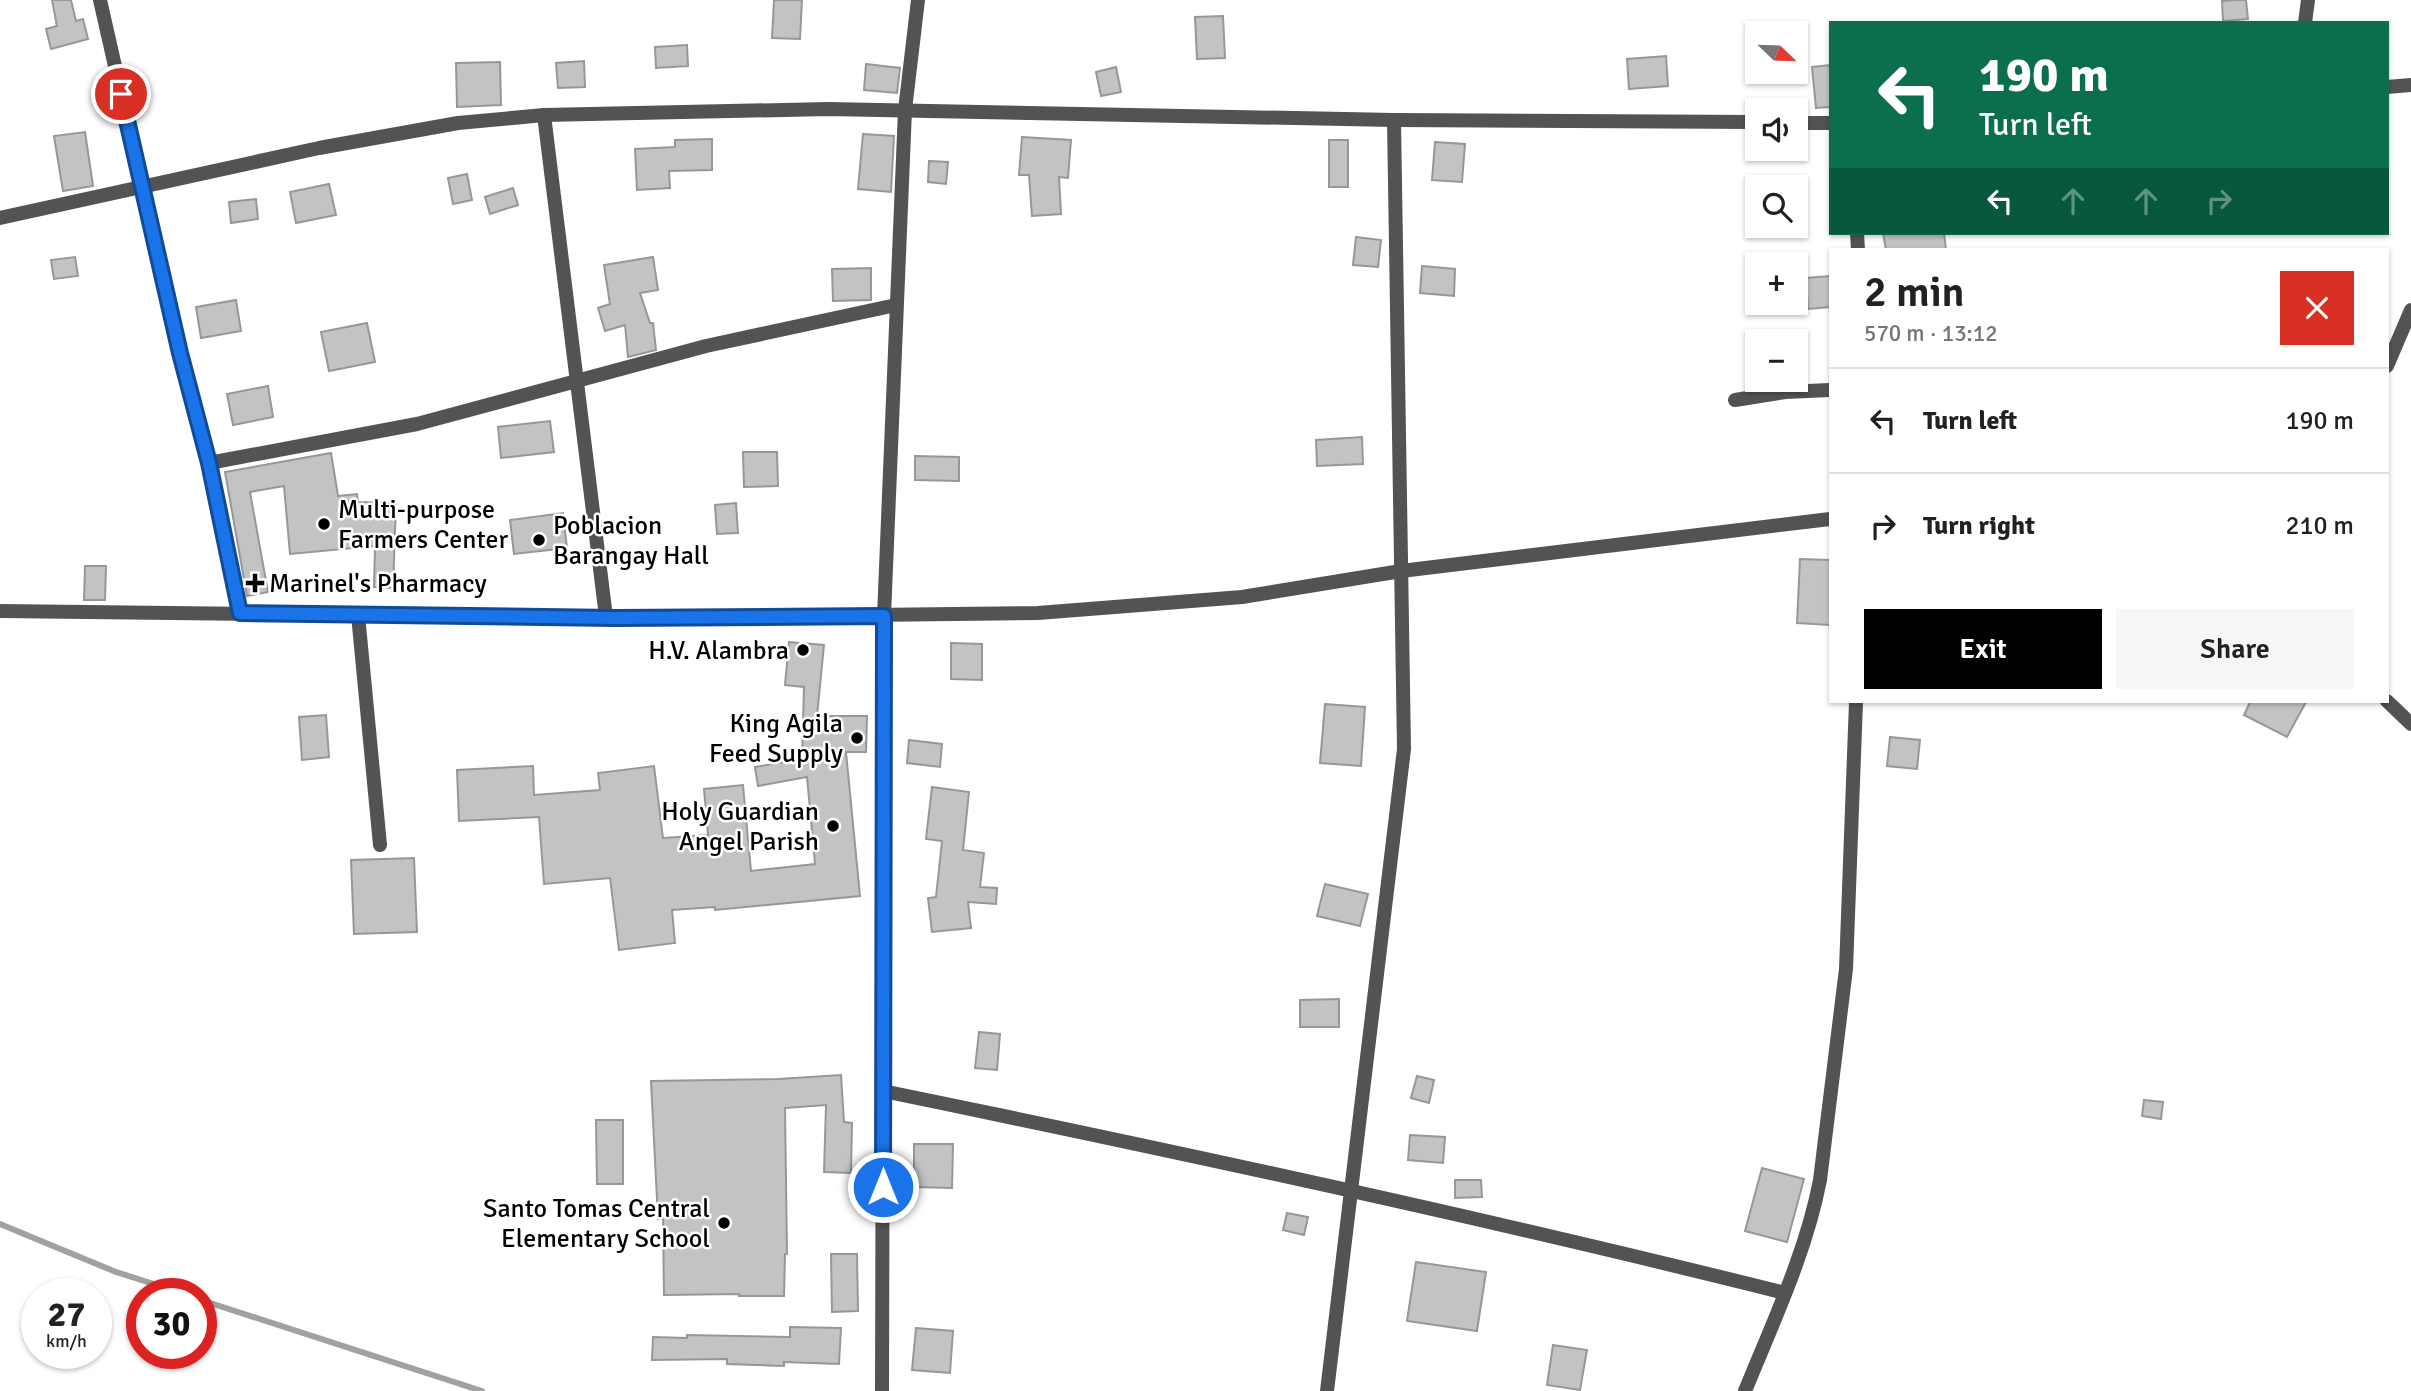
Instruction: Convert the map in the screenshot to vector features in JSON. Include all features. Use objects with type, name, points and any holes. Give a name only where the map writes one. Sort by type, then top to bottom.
[{"type":"street","points":[[100,0],[180,353],[209,463],[240,613]]},
{"type":"street","points":[[882,1391],[884,616],[905,110],[918,0]]},
{"type":"street","points":[[2305,21],[2308,0]]},
{"type":"street","points":[[2389,87],[2411,85]]},
{"type":"street","points":[[0,218],[319,148],[458,123],[544,115],[828,109],[1394,120],[1745,122]]},
{"type":"street","points":[[544,115],[606,617]]},
{"type":"street","points":[[1327,1391],[1404,749],[1394,120]]},
{"type":"street","points":[[1808,122],[1829,123]]},
{"type":"street","points":[[209,463],[417,424],[706,346],[896,305]]},
{"type":"street","points":[[2389,361],[2411,310]]},
{"type":"street","points":[[1735,400],[1785,392],[1829,390]]},
{"type":"street","points":[[0,611],[606,617],[1038,613],[1241,597],[1401,571],[1829,519]]},
{"type":"street","points":[[358,615],[380,845]]},
{"type":"street","points":[[1745,1391],[1785,1293],[1816,1204],[1846,969],[1856,703]]},
{"type":"street","points":[[2389,703],[2411,724]]},
{"type":"street","points":[[883,1091],[1561,1237],[1785,1293]]},
{"type":"building","points":[[52,0],[71,0],[76,21],[83,19],[88,39],[51,49],[46,29],[57,26]]},
{"type":"building","points":[[774,0],[802,0],[800,39],[772,38]]},
{"type":"building","points":[[2246,0],[2248,19],[2223,21],[2222,1]]},
{"type":"building","points":[[1223,16],[1225,58],[1197,59],[1195,17]]},
{"type":"building","points":[[687,45],[688,66],[656,68],[655,47]]},
{"type":"building","points":[[1666,56],[1668,86],[1629,89],[1627,59]]},
{"type":"building","points":[[584,61],[585,87],[558,88],[556,63]]},
{"type":"building","points":[[500,62],[501,105],[457,107],[456,63]]},
{"type":"building","points":[[866,64],[900,68],[897,93],[864,90]]},
{"type":"building","points":[[1829,65],[1829,107],[1816,108],[1812,67]]},
{"type":"building","points":[[1116,67],[1121,92],[1101,96],[1096,72]]},
{"type":"building","points":[[85,132],[93,186],[63,191],[54,136]]},
{"type":"building","points":[[863,134],[894,136],[891,192],[858,189]]},
{"type":"building","points":[[1022,137],[1071,140],[1068,178],[1059,177],[1061,214],[1032,216],[1029,175],[1019,175]]},
{"type":"building","points":[[712,139],[712,170],[669,171],[670,188],[637,190],[635,149],[675,147],[675,140]]},
{"type":"building","points":[[1329,140],[1348,140],[1348,187],[1329,187]]},
{"type":"building","points":[[1435,142],[1465,144],[1462,182],[1432,180]]},
{"type":"building","points":[[929,161],[948,162],[946,184],[928,182]]},
{"type":"building","points":[[467,174],[472,200],[453,204],[448,178]]},
{"type":"building","points":[[329,184],[336,215],[296,223],[290,192]]},
{"type":"building","points":[[513,188],[518,205],[490,214],[485,197]]},
{"type":"building","points":[[256,199],[258,219],[231,223],[229,202]]},
{"type":"building","points":[[1883,235],[1944,235],[1946,248],[1886,248]]},
{"type":"building","points":[[1356,237],[1381,240],[1378,267],[1353,265]]},
{"type":"building","points":[[75,257],[78,276],[54,279],[51,260]]},
{"type":"building","points":[[653,257],[658,290],[640,293],[650,323],[653,323],[656,350],[628,357],[625,325],[605,331],[598,308],[610,304],[604,265]]},
{"type":"building","points":[[1422,266],[1455,269],[1454,296],[1420,293]]},
{"type":"building","points":[[871,268],[871,300],[833,301],[832,269]]},
{"type":"building","points":[[1829,276],[1829,307],[1808,309],[1808,278]]},
{"type":"building","points":[[236,300],[241,331],[201,338],[196,307]]},
{"type":"building","points":[[367,323],[375,362],[329,371],[321,332]]},
{"type":"building","points":[[268,386],[273,417],[233,425],[227,394]]},
{"type":"building","points":[[550,421],[554,452],[501,458],[498,427]]},
{"type":"building","points":[[1362,437],[1363,464],[1317,466],[1316,440]]},
{"type":"building","points":[[743,452],[777,452],[778,486],[744,487]]},
{"type":"building","points":[[331,453],[338,496],[357,494],[358,502],[396,503],[393,588],[374,587],[375,546],[290,554],[284,486],[250,492],[268,592],[247,596],[225,472]]},
{"type":"building","points":[[915,456],[959,457],[959,481],[915,480]]},
{"type":"building","points":[[736,503],[738,533],[717,534],[715,505]]},
{"type":"building","points":[[563,513],[567,548],[514,554],[510,520]]},
{"type":"building","points":[[1800,559],[1829,560],[1829,625],[1797,623]]},
{"type":"building","points":[[85,566],[106,566],[105,600],[84,600]]},
{"type":"building","points":[[789,642],[824,645],[817,716],[867,716],[866,752],[846,752],[860,896],[715,910],[715,907],[672,910],[675,943],[619,950],[610,878],[544,884],[539,817],[459,821],[457,770],[533,766],[534,795],[600,790],[598,773],[654,766],[663,838],[708,835],[704,789],[743,785],[751,871],[815,864],[807,777],[758,786],[755,767],[802,759],[804,687],[785,685]]},
{"type":"building","points":[[951,643],[982,644],[982,680],[951,679]]},
{"type":"building","points":[[2250,703],[2305,703],[2287,737],[2244,715]]},
{"type":"building","points":[[1325,704],[1365,707],[1361,766],[1320,763]]},
{"type":"building","points":[[326,715],[329,757],[302,760],[299,717]]},
{"type":"building","points":[[1890,737],[1920,740],[1917,769],[1887,766]]},
{"type":"building","points":[[909,740],[942,744],[940,767],[907,763]]},
{"type":"building","points":[[932,787],[969,792],[963,850],[984,853],[980,887],[997,888],[996,904],[968,902],[971,928],[932,932],[928,898],[936,897],[942,841],[926,839]]},
{"type":"building","points":[[414,858],[417,932],[354,934],[351,860]]},
{"type":"building","points":[[1325,884],[1368,894],[1360,926],[1317,916]]},
{"type":"building","points":[[1339,999],[1339,1027],[1300,1027],[1300,1000]]},
{"type":"building","points":[[979,1032],[1000,1034],[997,1070],[975,1068]]},
{"type":"building","points":[[841,1075],[844,1122],[852,1123],[851,1173],[824,1172],[826,1105],[785,1108],[787,1254],[784,1296],[664,1295],[663,1218],[658,1219],[651,1081]]},
{"type":"building","points":[[1417,1076],[1434,1080],[1429,1103],[1411,1098]]},
{"type":"building","points":[[2144,1100],[2163,1102],[2161,1119],[2142,1116]]},
{"type":"building","points":[[596,1120],[623,1120],[623,1184],[597,1184]]},
{"type":"building","points":[[1410,1135],[1445,1137],[1443,1163],[1408,1160]]},
{"type":"building","points":[[914,1144],[953,1144],[952,1188],[914,1187]]},
{"type":"building","points":[[1762,1168],[1804,1179],[1787,1242],[1745,1231]]},
{"type":"building","points":[[1455,1180],[1481,1180],[1482,1197],[1455,1198]]},
{"type":"building","points":[[1287,1213],[1308,1217],[1304,1235],[1283,1230]]},
{"type":"building","points":[[831,1254],[857,1254],[858,1311],[832,1312]]},
{"type":"building","points":[[1416,1262],[1486,1272],[1477,1331],[1407,1321]]},
{"type":"building","points":[[790,1327],[841,1328],[839,1364],[784,1362],[784,1366],[727,1364],[727,1359],[652,1360],[653,1337],[790,1337]]},
{"type":"building","points":[[916,1328],[953,1331],[950,1373],[912,1370]]},
{"type":"building","points":[[1553,1345],[1587,1350],[1580,1390],[1547,1385]]},
{"type":"waterway","points":[[0,1224],[135,1278]]},
{"type":"waterway","points":[[217,1305],[482,1391]]},
{"type":"place","name":"Multi-purpose Farmers Center","points":[[324,524]]},
{"type":"place","name":"Poblacion Barangay Hall","points":[[539,540]]},
{"type":"place","name":"Marinel's Pharmacy","points":[[255,583]]},
{"type":"place","name":"H.V. Alambra","points":[[803,650]]},
{"type":"place","name":"King Agila Feed Supply","points":[[857,738]]},
{"type":"place","name":"Holy Guardian Angel Parish","points":[[833,826]]},
{"type":"place","name":"Santo Tomas Central Elementary School","points":[[724,1223]]},
{"type":"route","points":[[121,94],[180,353],[209,463],[240,613],[615,618],[884,616],[883,1187]]}]
